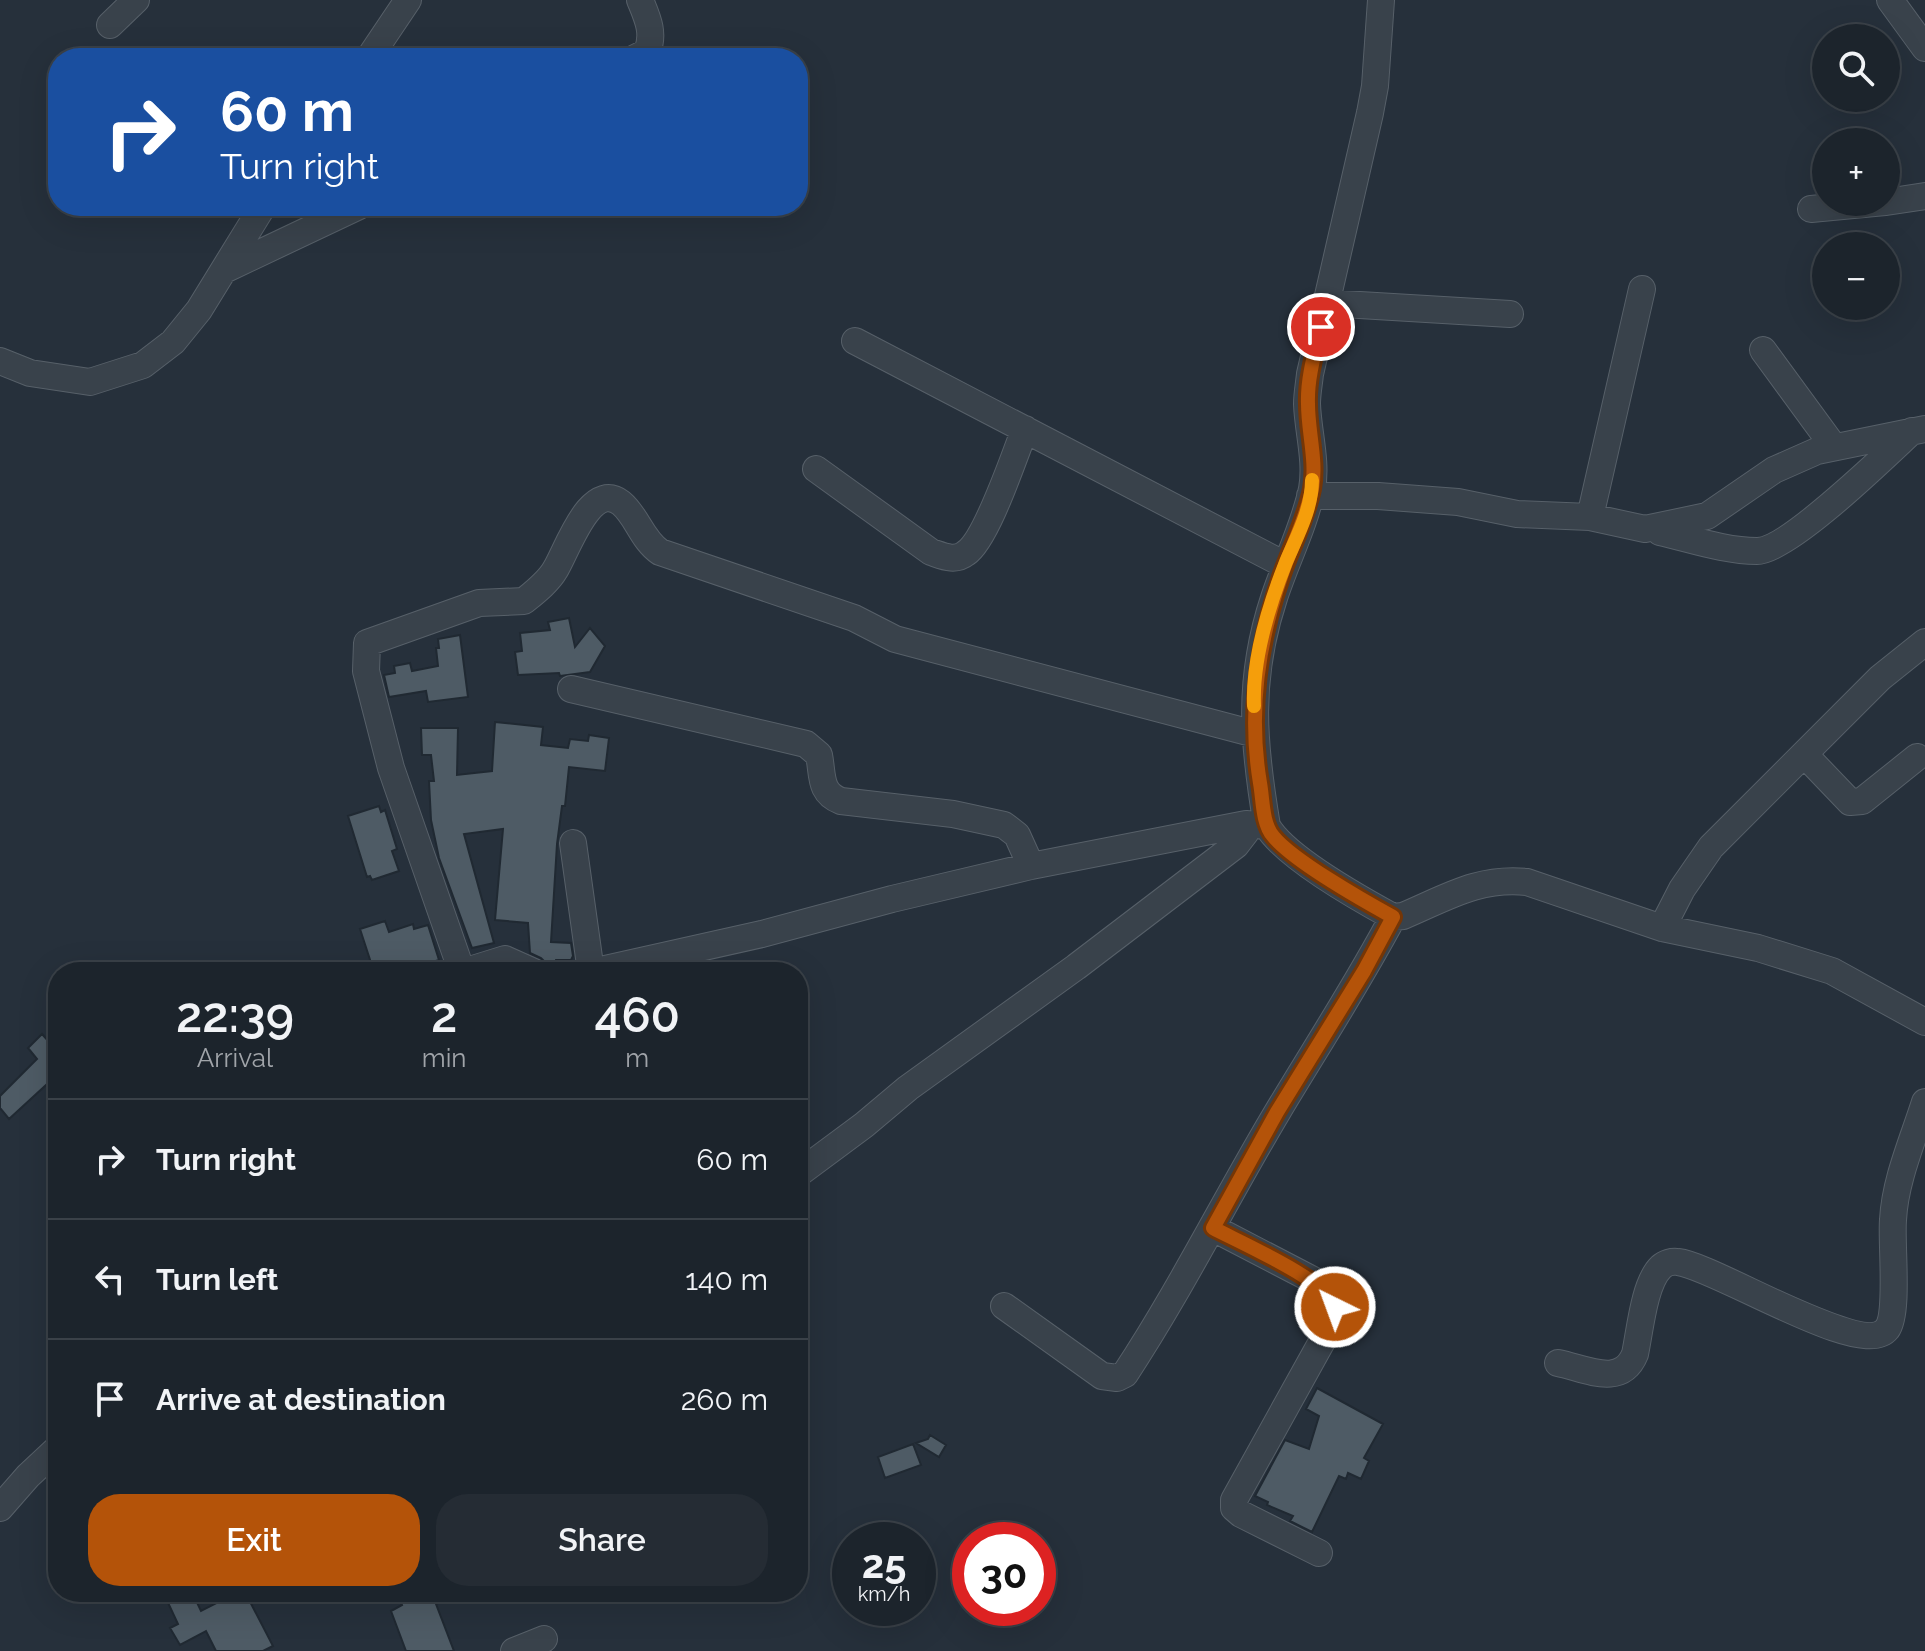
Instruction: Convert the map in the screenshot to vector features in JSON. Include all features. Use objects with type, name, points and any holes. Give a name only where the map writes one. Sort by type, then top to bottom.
[{"type":"street","points":[[110,25],[136,0]]},
{"type":"street","points":[[376,48],[408,0]]},
{"type":"street","points":[[640,0],[650,24],[648,48]]},
{"type":"street","points":[[1257,825],[1254,698],[1260,651],[1285,565],[1303,525],[1313,485],[1309,390],[1375,86],[1381,0]]},
{"type":"street","points":[[1890,0],[1925,48]]},
{"type":"street","points":[[1900,200],[1925,196]]},
{"type":"street","points":[[0,361],[30,373],[90,382],[143,365],[173,342],[224,270],[257,216]]},
{"type":"street","points":[[224,270],[338,216]]},
{"type":"street","points":[[1590,517],[1642,289]]},
{"type":"street","points":[[1326,303],[1510,314]]},
{"type":"street","points":[[855,341],[1285,565]]},
{"type":"street","points":[[1763,350],[1834,447]]},
{"type":"street","points":[[816,469],[931,552],[950,559],[966,554],[982,533],[1025,429]]},
{"type":"street","points":[[1310,496],[1378,496],[1458,502],[1517,514],[1590,517],[1760,552],[1777,545],[1918,430]]},
{"type":"street","points":[[1645,529],[1707,516],[1774,470],[1834,447],[1918,430]]},
{"type":"street","points":[[459,962],[391,768],[366,671],[367,643],[479,603],[524,601],[554,572],[585,513],[604,498],[609,497],[623,504],[651,545],[660,552],[854,618],[895,639],[1255,734]]},
{"type":"street","points":[[1662,928],[1682,889],[1711,847],[1880,678],[1925,642]]},
{"type":"street","points":[[571,689],[806,744],[819,755],[823,784],[831,797],[841,801],[953,814],[1004,825],[1017,835],[1031,866]]},
{"type":"street","points":[[1805,755],[1855,804],[1917,757]]},
{"type":"street","points":[[808,1167],[908,1088],[1076,967],[1236,845],[1246,832],[1257,825]]},
{"type":"street","points":[[668,962],[892,899],[1031,866],[1257,825],[1300,859],[1393,917],[1403,916],[1479,884],[1503,879],[1527,882],[1662,928],[1758,948],[1832,971],[1925,1022]]},
{"type":"street","points":[[573,843],[590,962]]},
{"type":"street","points":[[1004,1306],[1102,1376],[1117,1378],[1125,1374],[1393,917]]},
{"type":"street","points":[[1558,1363],[1607,1374],[1624,1372],[1635,1354],[1652,1279],[1669,1262],[1689,1265],[1786,1309],[1858,1335],[1878,1336],[1885,1331],[1893,1315],[1895,1197],[1925,1102]]},
{"type":"street","points":[[1213,1228],[1313,1280],[1333,1300],[1335,1313],[1330,1327],[1234,1500],[1234,1508],[1241,1514],[1319,1553]]},
{"type":"street","points":[[0,1508],[48,1457]]},
{"type":"street","points":[[514,1651],[544,1639]]},
{"type":"building","points":[[569,618],[575,647],[590,628],[605,646],[590,672],[560,676],[559,673],[518,675],[515,652],[522,651],[520,633],[550,630],[548,622]]},
{"type":"building","points":[[460,635],[468,697],[428,702],[426,691],[389,697],[384,675],[395,673],[394,666],[410,663],[412,671],[438,666],[438,639]]},
{"type":"building","points":[[495,722],[543,727],[541,745],[568,748],[570,739],[588,741],[589,735],[609,738],[605,771],[569,767],[565,806],[562,806],[551,942],[571,943],[571,960],[545,962],[530,953],[528,923],[495,920],[503,829],[464,834],[494,943],[472,948],[439,858],[431,820],[429,781],[434,781],[431,755],[422,755],[421,728],[458,728],[457,775],[492,771]]},
{"type":"building","points":[[379,806],[381,812],[385,810],[397,849],[392,851],[399,871],[372,880],[370,876],[367,877],[348,816]]},
{"type":"building","points":[[385,921],[389,932],[413,924],[414,929],[428,925],[439,960],[371,962],[360,929]]},
{"type":"building","points":[[42,1034],[48,1041],[48,1083],[9,1119],[0,1108],[0,1096],[37,1059],[28,1048]]},
{"type":"building","points":[[1317,1388],[1383,1424],[1364,1458],[1369,1461],[1361,1479],[1348,1473],[1346,1479],[1339,1476],[1312,1532],[1290,1521],[1293,1516],[1255,1496],[1285,1440],[1309,1449],[1319,1416],[1306,1409]]},
{"type":"building","points":[[930,1435],[946,1445],[939,1457],[916,1443],[928,1439]]},
{"type":"building","points":[[913,1444],[921,1465],[885,1478],[878,1457]]},
{"type":"building","points":[[168,1602],[197,1602],[201,1611],[219,1602],[250,1602],[273,1646],[263,1651],[216,1651],[206,1631],[180,1645],[170,1628],[178,1624]]},
{"type":"building","points":[[401,1602],[440,1602],[436,1604],[454,1651],[406,1651],[391,1611],[402,1605]]},
{"type":"slow traffic","points":[[1254,706],[1260,651],[1272,602],[1303,525],[1312,480]]},
{"type":"route","points":[[1321,327],[1310,374],[1307,406],[1313,485],[1303,525],[1272,602],[1260,651],[1254,698],[1256,757],[1267,826],[1273,836],[1300,859],[1393,917],[1364,971],[1277,1112],[1213,1228],[1313,1280],[1330,1295],[1335,1307]]}]
